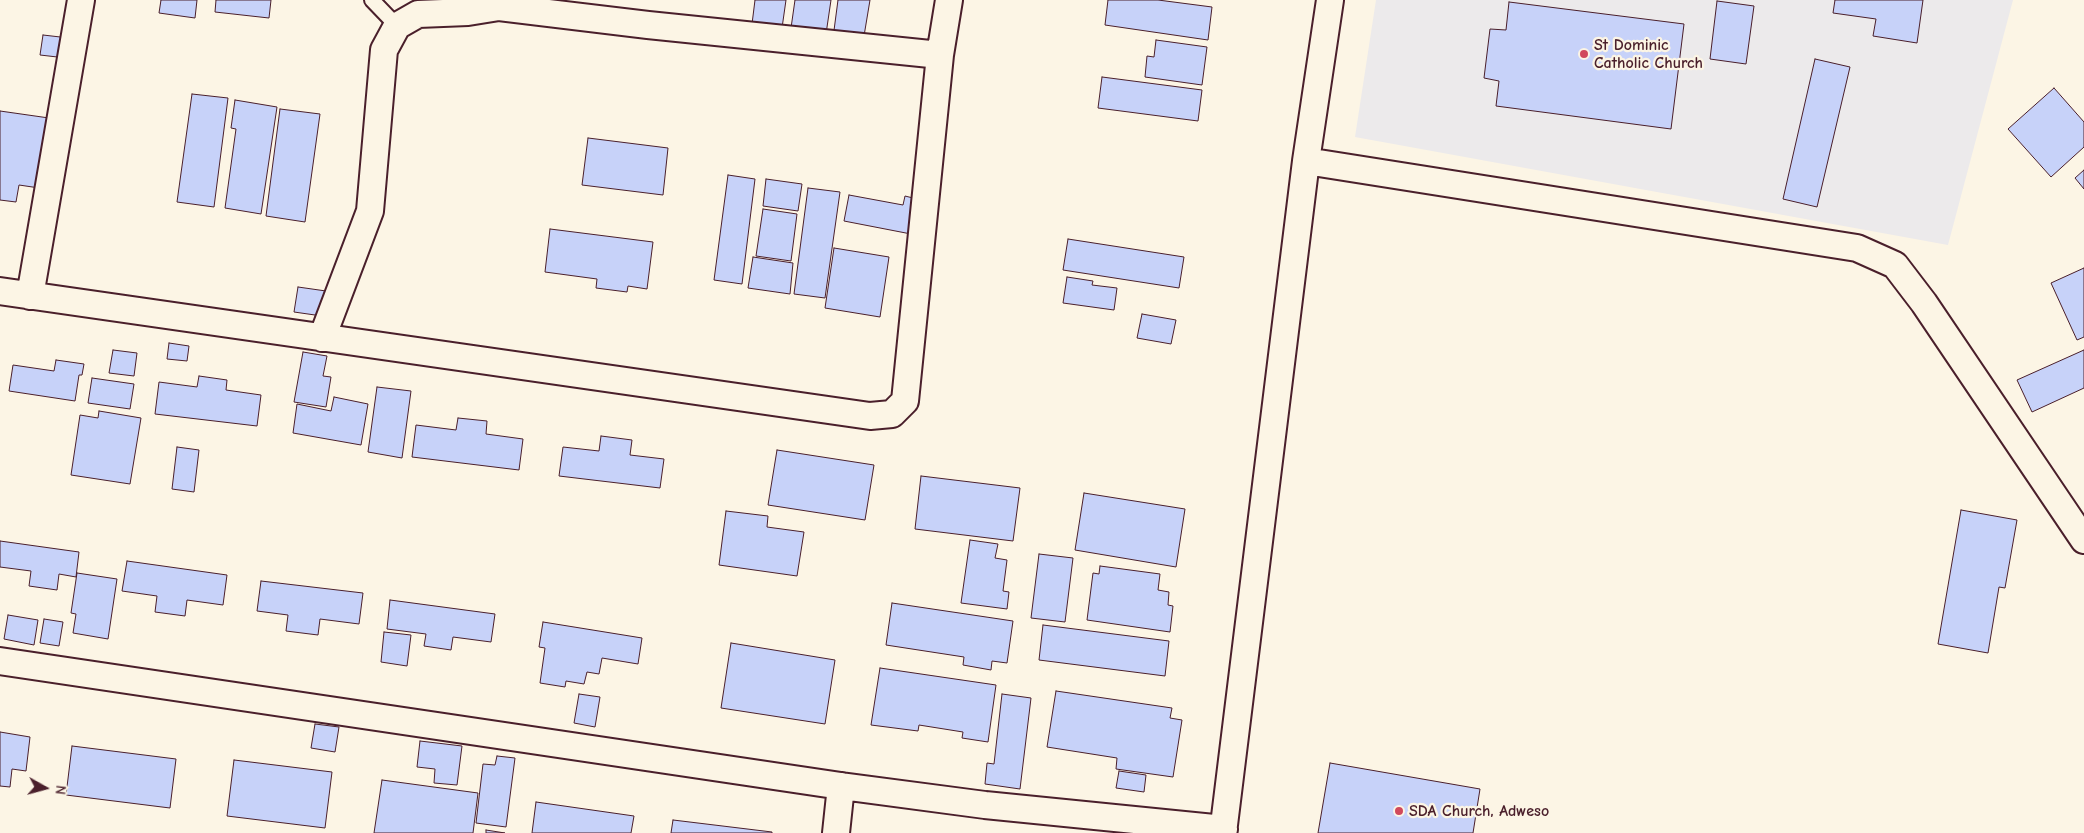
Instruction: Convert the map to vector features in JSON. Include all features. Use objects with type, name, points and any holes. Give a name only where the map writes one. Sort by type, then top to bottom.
[{"type":"street","points":[[30,296],[81,0]]},
{"type":"street","points":[[0,292],[870,416],[892,414],[905,401],[940,55],[949,0]]},
{"type":"street","points":[[0,661],[841,786],[985,805],[1224,831],[1306,161],[1330,0]]},
{"type":"street","points":[[322,338],[370,211],[384,50],[397,26],[418,14],[468,12],[499,7],[648,25],[940,55]]},
{"type":"street","points":[[1306,161],[1857,248],[1895,265],[1924,303],[2084,540]]},
{"type":"street","points":[[836,833],[841,786]]},
{"type":"lane","points":[[372,0],[397,26]]},
{"type":"shaded area","points":[[1376,0],[2013,0],[1948,245],[1355,137]]},
{"type":"building","points":[[161,0],[197,0],[195,18],[159,13]]},
{"type":"building","points":[[216,0],[271,0],[269,18],[215,12]]},
{"type":"building","points":[[755,0],[786,0],[782,28],[752,24]]},
{"type":"building","points":[[795,0],[831,0],[826,34],[791,28]]},
{"type":"building","points":[[838,0],[870,0],[863,42],[833,38]]},
{"type":"building","points":[[1108,0],[1158,0],[1212,7],[1208,40],[1105,25]]},
{"type":"building","points":[[1835,0],[1923,0],[1917,43],[1873,36],[1876,19],[1833,13]]},
{"type":"building","points":[[1717,1],[1754,6],[1746,64],[1710,59]]},
{"type":"building","name":"St Dominic Catholic Church","points":[[1509,2],[1684,24],[1671,129],[1496,106],[1499,81],[1484,78],[1490,29],[1506,30]]},
{"type":"building","points":[[43,35],[69,38],[66,58],[40,55]]},
{"type":"building","points":[[1156,40],[1207,47],[1202,85],[1145,77],[1147,56],[1154,57]]},
{"type":"building","points":[[1815,59],[1850,67],[1817,207],[1783,199]]},
{"type":"building","points":[[1102,77],[1202,90],[1198,121],[1098,108]]},
{"type":"building","points":[[2054,88],[2084,122],[2084,147],[2051,177],[2008,129]]},
{"type":"building","points":[[192,94],[228,98],[214,207],[177,202]]},
{"type":"building","points":[[235,100],[277,107],[261,214],[225,208],[236,129],[231,128]]},
{"type":"building","points":[[280,109],[320,114],[305,222],[266,216]]},
{"type":"building","points":[[0,111],[56,119],[46,189],[19,185],[16,202],[0,200]]},
{"type":"building","points":[[588,138],[668,148],[663,195],[582,185]]},
{"type":"building","points":[[2084,170],[2084,189],[2075,178]]},
{"type":"building","points":[[728,175],[755,179],[742,284],[714,280]]},
{"type":"building","points":[[766,179],[802,184],[798,211],[763,206]]},
{"type":"building","points":[[808,188],[840,192],[825,298],[794,294]]},
{"type":"building","points":[[849,195],[903,205],[905,196],[917,199],[911,234],[844,221]]},
{"type":"building","points":[[763,209],[797,214],[791,261],[756,256]]},
{"type":"building","points":[[550,229],[653,242],[647,289],[628,286],[627,292],[596,288],[597,279],[545,272]]},
{"type":"building","points":[[1068,239],[1184,257],[1179,288],[1063,270]]},
{"type":"building","points":[[834,248],[889,257],[880,317],[825,308]]},
{"type":"building","points":[[753,257],[793,263],[790,294],[748,288]]},
{"type":"building","points":[[2084,268],[2084,337],[2077,340],[2051,283]]},
{"type":"building","points":[[1067,277],[1093,281],[1092,285],[1117,288],[1114,310],[1063,303]]},
{"type":"building","points":[[298,287],[326,291],[322,316],[294,312]]},
{"type":"building","points":[[1142,314],[1176,320],[1171,344],[1137,338]]},
{"type":"building","points":[[169,343],[189,346],[187,361],[167,359]]},
{"type":"building","points":[[113,350],[137,353],[134,376],[109,373]]},
{"type":"building","points":[[2084,350],[2084,388],[2032,412],[2017,380]]},
{"type":"building","points":[[303,352],[327,356],[323,376],[331,377],[326,407],[294,402]]},
{"type":"building","points":[[56,360],[84,364],[82,375],[79,375],[75,401],[9,391],[13,365],[54,371]]},
{"type":"building","points":[[199,376],[227,380],[226,390],[261,395],[257,426],[155,414],[159,382],[197,387]]},
{"type":"building","points":[[92,378],[134,384],[130,409],[88,403]]},
{"type":"building","points":[[377,387],[411,391],[402,458],[368,452]]},
{"type":"building","points":[[334,397],[368,404],[361,445],[293,433],[297,404],[331,411]]},
{"type":"building","points":[[99,411],[141,418],[130,484],[71,475],[80,415],[98,418]]},
{"type":"building","points":[[458,418],[487,421],[486,434],[523,439],[519,470],[412,457],[416,425],[456,430]]},
{"type":"building","points":[[601,436],[632,440],[630,455],[664,459],[660,488],[559,476],[563,447],[599,451]]},
{"type":"building","points":[[177,447],[199,450],[194,492],[172,489]]},
{"type":"building","points":[[777,450],[874,465],[865,520],[768,505]]},
{"type":"building","points":[[921,476],[1020,488],[1013,541],[915,529]]},
{"type":"building","points":[[1084,493],[1185,509],[1176,567],[1075,550]]},
{"type":"building","points":[[1961,510],[2017,520],[2005,588],[1999,587],[1988,653],[1938,644]]},
{"type":"building","points":[[726,511],[768,516],[767,527],[804,532],[797,576],[719,565]]},
{"type":"building","points":[[970,540],[998,544],[995,558],[1007,560],[1003,591],[1009,592],[1007,609],[961,603]]},
{"type":"building","points":[[0,541],[79,552],[76,577],[59,574],[57,590],[29,586],[31,571],[0,567]]},
{"type":"building","points":[[1039,554],[1073,558],[1065,622],[1031,618]]},
{"type":"building","points":[[127,561],[227,575],[223,605],[187,600],[185,616],[155,612],[157,596],[122,591]]},
{"type":"building","points":[[1100,566],[1160,574],[1158,590],[1169,592],[1168,605],[1173,606],[1170,632],[1087,620],[1093,573],[1099,574]]},
{"type":"building","points":[[77,573],[117,579],[108,639],[73,633],[76,614],[71,613]]},
{"type":"building","points":[[261,581],[363,593],[359,624],[320,619],[318,635],[286,631],[288,615],[257,611]]},
{"type":"building","points":[[390,600],[495,614],[491,642],[453,637],[451,650],[424,646],[426,634],[387,629]]},
{"type":"building","points":[[892,603],[1013,621],[1007,663],[992,661],[991,670],[963,665],[964,657],[886,645]]},
{"type":"building","points":[[8,615],[38,620],[34,645],[4,639]]},
{"type":"building","points":[[44,619],[63,622],[59,646],[40,643]]},
{"type":"building","points":[[543,622],[642,638],[638,664],[602,658],[599,674],[587,672],[584,684],[566,681],[565,687],[540,683],[545,648],[539,647]]},
{"type":"building","points":[[1043,625],[1169,641],[1165,676],[1039,660]]},
{"type":"building","points":[[384,632],[411,635],[407,666],[381,662]]},
{"type":"building","points":[[731,643],[835,660],[825,724],[721,708]]},
{"type":"building","points":[[880,668],[996,685],[988,742],[962,738],[963,732],[919,725],[918,731],[871,725]]},
{"type":"building","points":[[1056,691],[1172,708],[1170,718],[1182,720],[1173,777],[1116,769],[1117,758],[1047,747]]},
{"type":"building","points":[[579,694],[600,697],[595,727],[574,723]]},
{"type":"building","points":[[1002,694],[1031,698],[1020,789],[985,784],[987,763],[994,764]]},
{"type":"building","points":[[315,724],[339,727],[335,752],[311,748]]},
{"type":"building","points":[[0,732],[30,737],[26,771],[12,769],[10,787],[0,786]]},
{"type":"building","points":[[420,741],[462,746],[457,785],[434,783],[435,769],[417,767]]},
{"type":"building","points":[[72,746],[176,759],[170,808],[66,795]]},
{"type":"building","points":[[497,756],[515,758],[506,827],[476,823],[483,764],[495,765]]},
{"type":"building","points":[[234,760],[332,772],[325,828],[227,816]]},
{"type":"building","name":"SDA Church, Adweso","points":[[1330,763],[1480,789],[1473,833],[1318,833]]},
{"type":"building","points":[[1119,771],[1146,775],[1144,792],[1116,788]]},
{"type":"building","points":[[382,780],[478,793],[473,833],[374,833]]},
{"type":"building","points":[[536,802],[634,816],[631,833],[532,833]]},
{"type":"building","points":[[673,820],[772,832],[772,833],[671,833]]},
{"type":"building","points":[[486,830],[505,833],[486,833]]},
{"type":"place","name":"St Dominic Catholic Church","points":[[1584,54]]},
{"type":"place","name":"SDA Church, Adweso","points":[[1399,811]]}]
